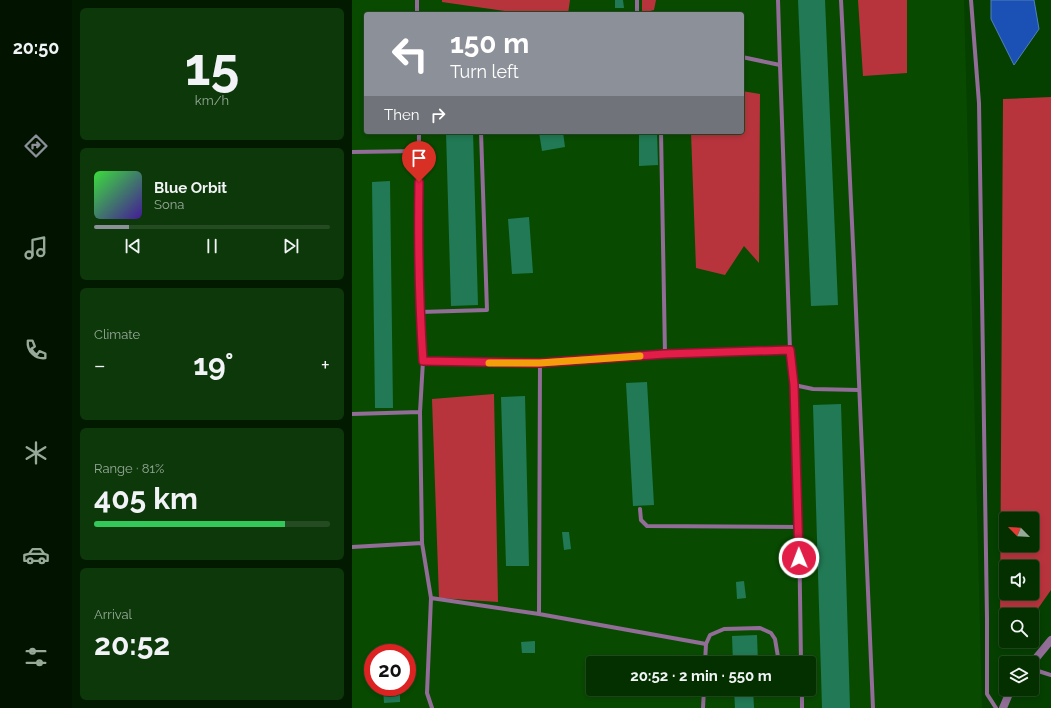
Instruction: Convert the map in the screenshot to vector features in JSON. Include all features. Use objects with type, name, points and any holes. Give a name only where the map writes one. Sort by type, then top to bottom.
[{"type":"street","points":[[1038,656],[1051,640]]},
{"type":"street","points":[[1003,708],[1008,696]]},
{"type":"lane","points":[[417,0],[417,12]]},
{"type":"lane","points":[[637,0],[637,12]]},
{"type":"lane","points":[[778,0],[790,350],[794,385],[799,527],[801,656]]},
{"type":"lane","points":[[840,0],[846,96],[873,708]]},
{"type":"lane","points":[[971,0],[979,111],[987,694],[996,708]]},
{"type":"lane","points":[[744,57],[780,66]]},
{"type":"lane","points":[[419,134],[418,244],[423,361],[420,412],[422,543],[430,598],[427,693],[432,708]]},
{"type":"lane","points":[[420,312],[487,310],[481,134]]},
{"type":"lane","points":[[661,134],[665,354]]},
{"type":"lane","points":[[352,152],[419,151]]},
{"type":"lane","points":[[423,361],[540,363],[665,354],[790,350]]},
{"type":"lane","points":[[539,614],[540,363]]},
{"type":"lane","points":[[794,385],[813,389],[859,390]]},
{"type":"lane","points":[[352,414],[420,412]]},
{"type":"lane","points":[[640,509],[641,520],[647,526],[799,527]]},
{"type":"lane","points":[[352,547],[422,543]]},
{"type":"lane","points":[[430,598],[539,614],[706,644]]},
{"type":"lane","points":[[705,656],[706,644],[710,635],[724,629],[760,628],[771,633],[775,640],[778,656]]},
{"type":"lane","points":[[1039,671],[1051,674]]},
{"type":"lane","points":[[703,708],[704,696]]},
{"type":"lane","points":[[802,696],[802,708]]},
{"type":"shaded area","points":[[352,0],[964,0],[982,708],[352,708]]},
{"type":"shaded area","points":[[442,0],[570,0],[568,12],[511,12],[442,2]]},
{"type":"shaded area","points":[[642,0],[656,0],[654,10],[642,12]]},
{"type":"shaded area","points":[[858,0],[907,0],[907,73],[863,76]]},
{"type":"shaded area","points":[[744,91],[760,94],[759,263],[744,246],[725,275],[696,268],[691,134],[744,134]]},
{"type":"shaded area","points":[[1051,97],[1051,590],[1038,608],[1000,608],[1000,600],[1039,600],[1039,560],[1000,560],[1000,552],[1039,552],[1039,512],[1001,512],[1003,99]]},
{"type":"shaded area","points":[[494,394],[498,602],[439,598],[432,399]]},
{"type":"water","points":[[991,0],[1034,0],[1039,29],[1014,65],[991,19]]},
{"type":"building","points":[[615,0],[623,0],[624,8],[615,8]]},
{"type":"building","points":[[798,0],[825,0],[838,305],[811,306]]},
{"type":"building","points":[[446,134],[473,134],[478,305],[451,306]]},
{"type":"building","points":[[539,134],[563,134],[565,147],[542,151]]},
{"type":"building","points":[[639,134],[657,134],[658,165],[639,166]]},
{"type":"building","points":[[390,181],[393,408],[375,408],[372,182]]},
{"type":"building","points":[[529,217],[533,273],[512,274],[508,219]]},
{"type":"building","points":[[647,382],[654,505],[633,506],[626,383]]},
{"type":"building","points":[[525,396],[529,566],[506,566],[501,397]]},
{"type":"building","points":[[841,404],[850,708],[822,708],[813,405]]},
{"type":"building","points":[[562,532],[569,532],[571,549],[564,550]]},
{"type":"building","points":[[744,581],[746,598],[737,599],[736,582]]},
{"type":"building","points":[[757,635],[758,656],[733,656],[732,636]]},
{"type":"building","points":[[535,641],[535,653],[522,653],[521,642]]},
{"type":"building","points":[[384,696],[400,696],[400,702],[384,703]]},
{"type":"building","points":[[734,696],[753,696],[754,708],[735,708]]},
{"type":"slow traffic","points":[[489,363],[540,363],[640,356]]},
{"type":"route","points":[[419,182],[418,244],[423,361],[540,363],[665,354],[790,350],[794,385],[799,558]]}]
